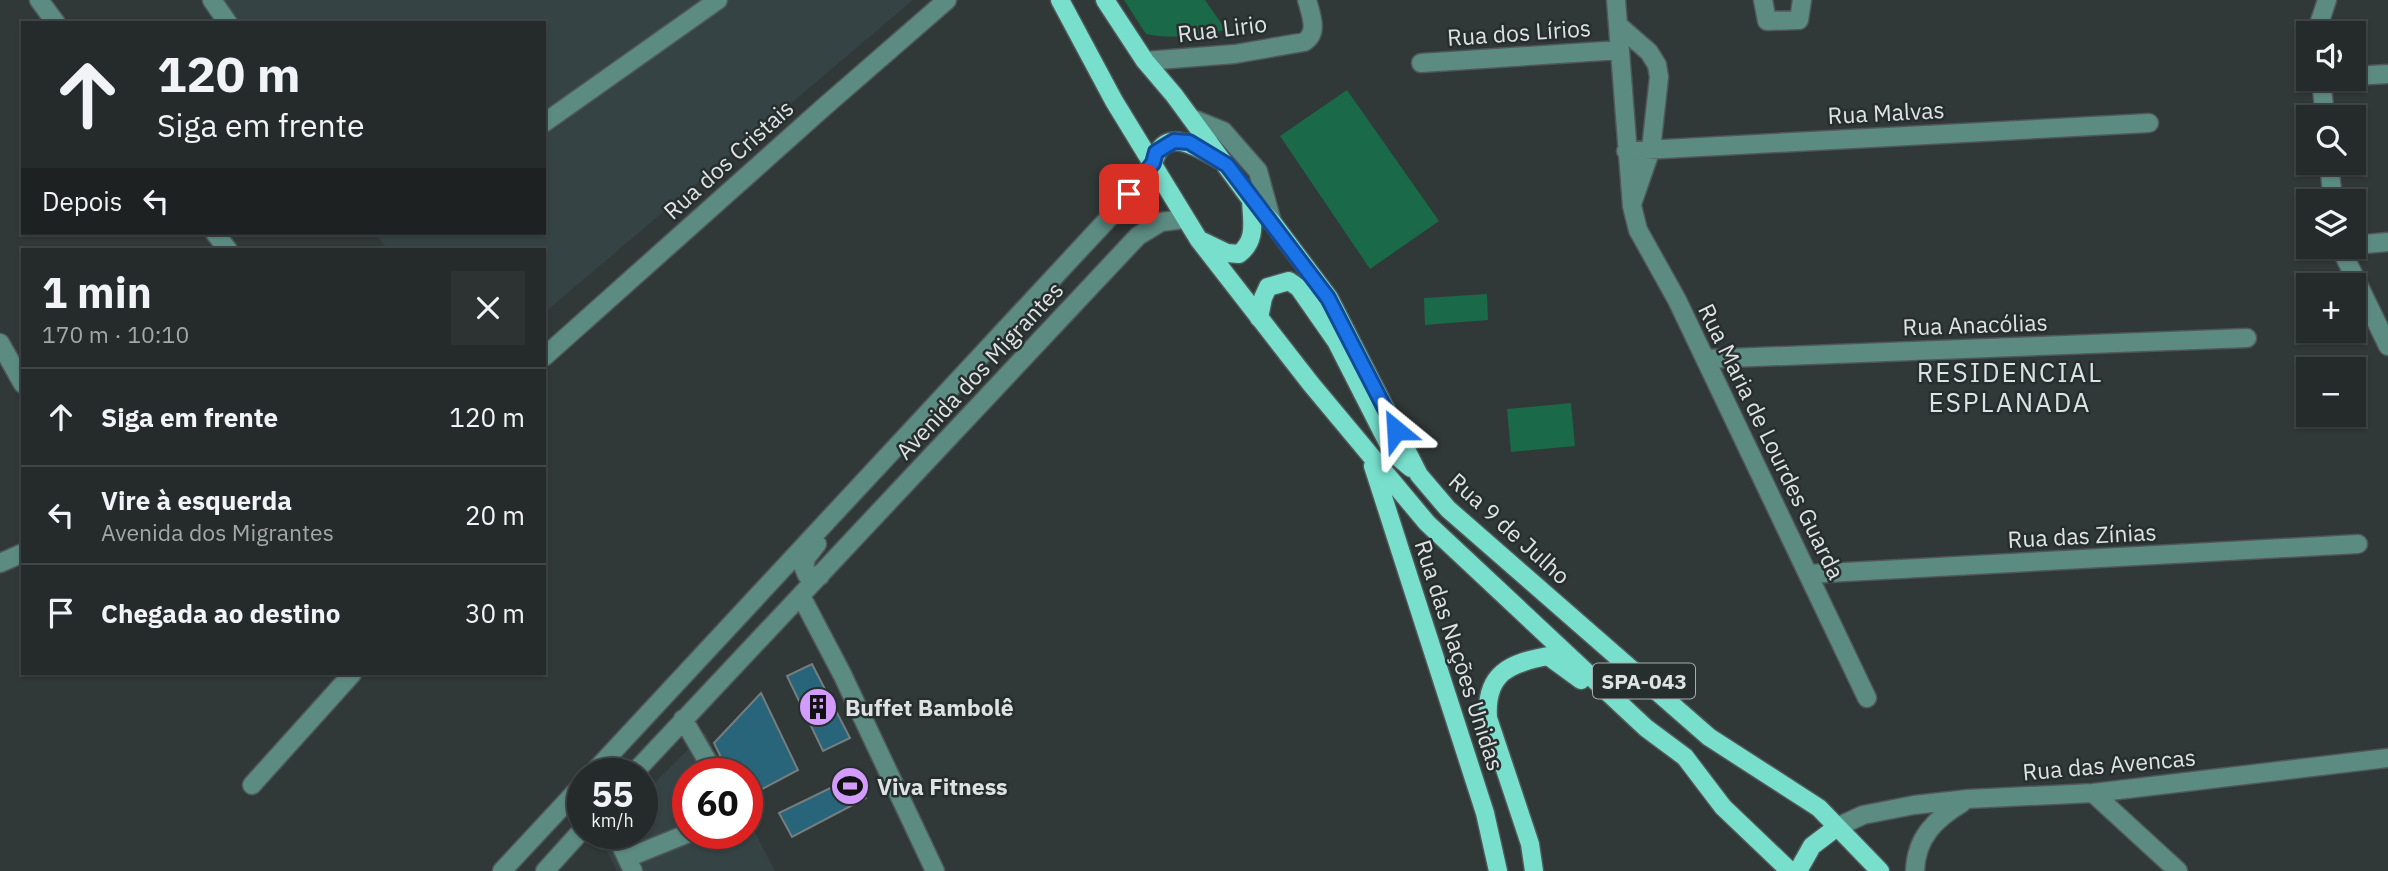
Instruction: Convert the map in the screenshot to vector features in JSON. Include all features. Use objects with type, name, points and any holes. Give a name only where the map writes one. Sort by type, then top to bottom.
[{"type":"main road","points":[[1060,0],[1114,101],[1199,240],[1370,456]]},
{"type":"main road","name":"Rua 9 de Julho","points":[[1103,3],[1328,298],[1419,475],[1448,509],[1709,737],[1819,807],[1880,871]]},
{"type":"main road","points":[[1153,163],[1156,152],[1174,141],[1189,142],[1227,165]]},
{"type":"main road","points":[[1199,240],[1227,253],[1239,254],[1250,245],[1252,239],[1251,200]]},
{"type":"main road","points":[[1259,318],[1268,287],[1289,281],[1299,288],[1336,341],[1393,453],[1419,475]]},
{"type":"main road","name":"SPA-043","points":[[1370,456],[1427,523],[1646,728],[1685,757],[1723,807],[1790,871]]},
{"type":"main road","name":"Rua das Nações Unidas","points":[[1370,456],[1485,813],[1498,871]]},
{"type":"main road","name":"Rua das Nações Unidas","points":[[1534,871],[1530,844],[1488,718],[1487,701],[1499,676],[1507,668],[1522,661],[1548,656],[1646,728]]},
{"type":"main road","points":[[1798,871],[1812,846],[1837,827]]},
{"type":"street","points":[[39,0],[55,21]]},
{"type":"street","points":[[212,0],[227,21]]},
{"type":"street","points":[[546,122],[718,0]]},
{"type":"street","name":"Rua dos Cristais","points":[[546,355],[947,0]]},
{"type":"street","name":"Rua Lirio","points":[[1145,61],[1235,54],[1304,42],[1313,33],[1307,0]]},
{"type":"street","name":"Rua Maria de Lourdes Guarda","points":[[1616,0],[1626,151],[1632,206],[1638,230],[1677,300],[1867,698]]},
{"type":"street","points":[[1763,0],[1767,21],[1799,20],[1802,0]]},
{"type":"street","points":[[2320,21],[2327,0]]},
{"type":"street","points":[[1618,26],[1649,52],[1657,65],[1658,93],[1651,149],[1632,206]]},
{"type":"street","name":"Rua dos Lírios","points":[[1421,63],[1620,50]]},
{"type":"street","points":[[2366,75],[2388,74]]},
{"type":"street","points":[[1191,118],[1223,131],[1258,171],[1272,222]]},
{"type":"street","name":"Rua Malvas","points":[[1626,151],[2149,123]]},
{"type":"street","name":"Avenida dos Migrantes","points":[[607,758],[1120,206],[1153,163]]},
{"type":"street","name":"Avenida dos Migrantes","points":[[648,758],[1138,236],[1161,222],[1185,219]]},
{"type":"street","points":[[2366,243],[2388,242]]},
{"type":"street","points":[[2346,259],[2388,346]]},
{"type":"street","name":"Rua Anacólias","points":[[1705,359],[2247,338]]},
{"type":"street","points":[[0,343],[21,380]]},
{"type":"street","name":"Avenida dos Migrantes","points":[[820,576],[807,575],[804,571],[804,564],[811,550],[884,473],[894,450]]},
{"type":"street","name":"Rua das Zínias","points":[[1809,574],[2358,544]]},
{"type":"street","points":[[0,563],[21,554]]},
{"type":"street","points":[[801,596],[842,674],[935,871]]},
{"type":"street","name":"Avenida dos Migrantes","points":[[619,758],[713,657],[725,631]]},
{"type":"street","points":[[252,785],[351,675]]},
{"type":"street","points":[[683,719],[706,758]]},
{"type":"street","name":"Rua das Avencas","points":[[1837,827],[1863,815],[1914,805],[1968,799],[2093,793],[2388,758]]},
{"type":"street","points":[[2093,793],[2178,871]]},
{"type":"street","points":[[1915,871],[1925,835],[1940,816],[1968,799]]},
{"type":"street","points":[[502,871],[567,800]]},
{"type":"street","points":[[622,849],[630,865],[672,842]]},
{"type":"street","points":[[545,871],[567,847]]},
{"type":"street","points":[[516,871],[516,862],[522,849]]},
{"type":"shaded area","points":[[213,0],[913,0],[546,311],[546,248],[386,248],[377,235],[546,235],[546,21],[228,21]]},
{"type":"shaded area","points":[[705,733],[718,758],[680,758]]},
{"type":"shaded area","points":[[672,765],[672,849],[763,848],[775,871],[617,871],[606,849],[658,849],[658,779]]},
{"type":"green space","points":[[1124,0],[1205,0],[1226,30],[1176,37],[1146,34]]},
{"type":"green space","points":[[1347,90],[1439,221],[1370,269],[1280,136]]},
{"type":"green space","points":[[1487,294],[1488,320],[1425,325],[1424,298]]},
{"type":"green space","points":[[1571,403],[1575,446],[1511,452],[1507,409]]},
{"type":"building","name":"Buffet Bambolê","points":[[812,664],[850,738],[823,751],[787,676]]},
{"type":"building","points":[[761,693],[798,770],[763,789],[763,758],[721,758],[714,743]]},
{"type":"building","points":[[855,776],[866,798],[792,837],[779,813]]},
{"type":"place","name":"Buffet Bambolê","points":[[818,707]]},
{"type":"place","name":"Viva Fitness","points":[[850,786]]},
{"type":"district","name":"RESIDENCIAL ESPLANADA","points":[[2010,387]]},
{"type":"route","points":[[1129,194],[1153,163],[1156,152],[1174,141],[1189,142],[1227,165],[1328,298],[1396,430]]}]
